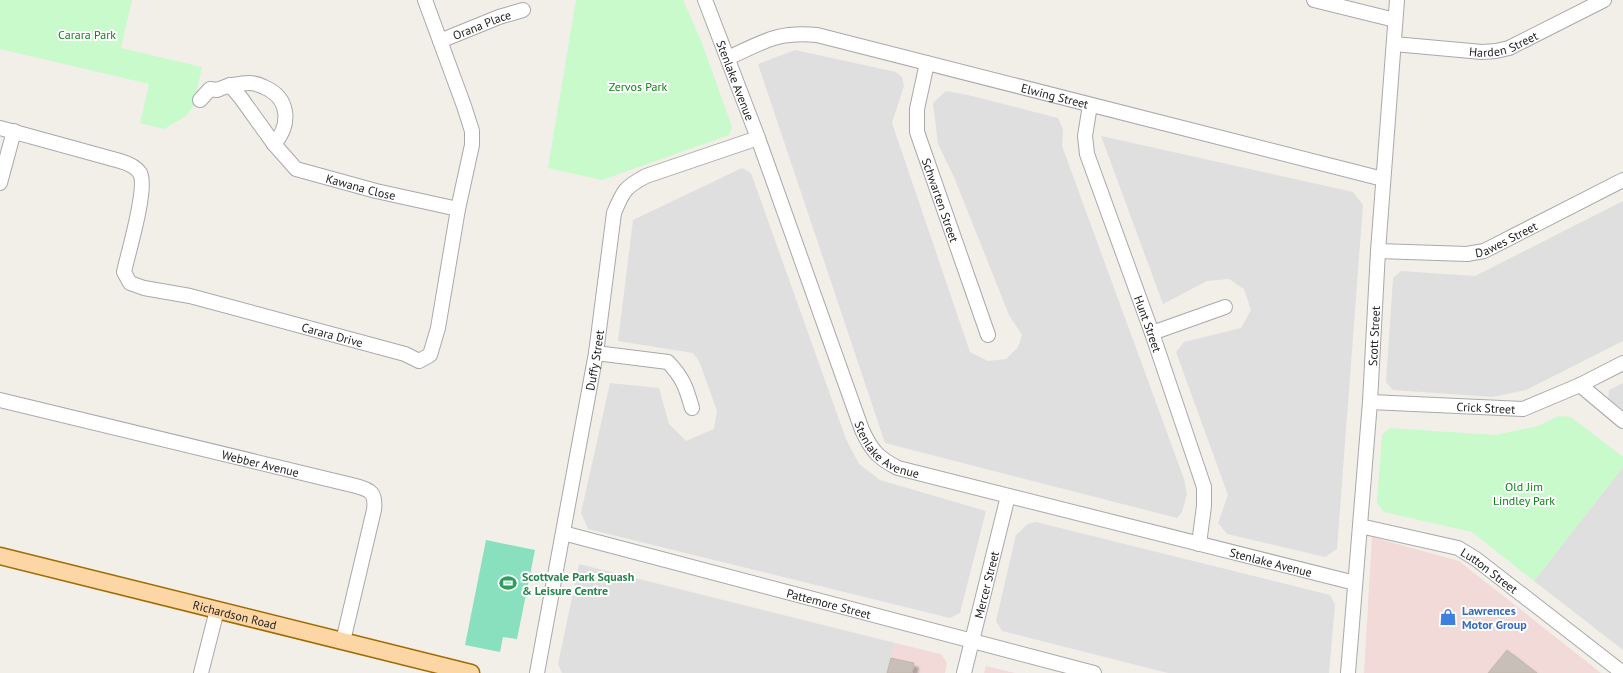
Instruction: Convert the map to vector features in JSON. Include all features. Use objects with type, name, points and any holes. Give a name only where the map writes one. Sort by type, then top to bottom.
[{"type":"main road","name":"Richardson Road","points":[[0,556],[471,673]]},
{"type":"street","name":"Carara Drive","points":[[7,130],[120,160],[132,166],[140,173],[142,189],[124,272],[130,282],[144,288],[190,296],[405,354],[419,361],[430,355],[438,328],[458,209],[472,146],[472,131],[464,106],[425,0]]},
{"type":"street","name":"Stenlake Avenue","points":[[705,0],[758,138],[862,430],[869,444],[882,460],[898,468],[1355,582]]},
{"type":"street","points":[[1314,0],[1395,20]]},
{"type":"street","name":"Scott Street","points":[[1348,673],[1370,402],[1378,251],[1397,0]]},
{"type":"street","name":"Harden Street","points":[[1394,44],[1482,52],[1496,51],[1509,48],[1604,0]]},
{"type":"street","name":"Orana Place","points":[[440,41],[500,17],[524,10]]},
{"type":"street","name":"Elwing Street","points":[[728,58],[774,37],[802,34],[817,35],[1383,179]]},
{"type":"street","name":"Schwarten Street","points":[[927,63],[916,109],[917,132],[988,335]]},
{"type":"street","points":[[200,100],[210,89],[217,90],[248,83],[258,84],[269,89],[281,98],[286,110],[280,137],[274,144]]},
{"type":"street","name":"Kawana Close","points":[[230,86],[241,98],[274,144],[296,169],[376,191],[458,209]]},
{"type":"street","name":"Hunt Street","points":[[1090,105],[1085,136],[1087,154],[1152,333],[1204,487],[1204,506],[1199,544]]},
{"type":"street","points":[[0,183],[7,130]]},
{"type":"street","name":"Duffy Street","points":[[537,673],[596,353],[614,213],[620,198],[630,184],[646,176],[758,138]]},
{"type":"street","name":"Dawes Street","points":[[1378,251],[1467,254],[1484,251],[1623,180]]},
{"type":"street","points":[[1152,333],[1225,307]]},
{"type":"street","points":[[596,353],[668,362],[680,375],[692,408]]},
{"type":"street","name":"Crick Street","points":[[1370,402],[1523,409],[1580,385],[1623,363]]},
{"type":"street","points":[[1580,385],[1623,420]]},
{"type":"street","name":"Webber Avenue","points":[[0,400],[365,488],[372,494],[375,500],[374,510],[343,641]]},
{"type":"street","name":"Mercer Street","points":[[964,673],[1008,496]]},
{"type":"street","name":"Lutton Street","points":[[1360,526],[1458,548],[1476,559],[1623,673]]},
{"type":"street","name":"Pattemore Street","points":[[563,533],[1094,673]]},
{"type":"street","points":[[201,673],[217,610]]},
{"type":"shaded area","points":[[795,50],[896,72],[902,77],[904,86],[892,123],[970,352],[988,361],[1006,359],[1018,347],[1022,335],[1009,315],[954,177],[938,144],[933,103],[946,91],[1058,118],[1063,129],[1062,146],[1184,479],[1187,494],[1182,512],[1177,518],[885,443],[758,64]]},
{"type":"shaded area","points":[[1101,136],[1353,192],[1363,205],[1337,549],[1325,557],[1227,534],[1218,523],[1228,495],[1176,352],[1184,342],[1241,328],[1251,310],[1244,289],[1229,279],[1207,281],[1163,304]]},
{"type":"shaded area","points":[[742,168],[751,173],[846,439],[859,464],[880,480],[986,511],[960,613],[950,618],[588,529],[581,513],[610,383],[659,388],[669,424],[686,441],[714,429],[717,411],[699,361],[693,353],[618,341],[633,220]]},
{"type":"shaded area","points":[[1623,201],[1623,341],[1526,390],[1493,397],[1393,390],[1386,382],[1393,278],[1401,271],[1475,276]]},
{"type":"shaded area","points":[[1623,383],[1623,410],[1608,399],[1609,390]]},
{"type":"shaded area","points":[[1623,467],[1623,650],[1534,581]]},
{"type":"shaded area","points":[[1036,522],[1330,595],[1335,605],[1329,673],[1168,673],[1002,631],[996,621],[1016,535],[1028,524]]},
{"type":"shaded area","name":"Lawrences Motor Group","points":[[1372,537],[1459,561],[1601,673],[1364,673]]},
{"type":"shaded area","points":[[579,564],[895,643],[887,673],[562,673],[558,664]]},
{"type":"shaded area","points":[[895,643],[941,654],[947,663],[945,673],[887,673]]},
{"type":"shaded area","points":[[986,666],[1015,673],[984,673]]},
{"type":"green space","name":"Carara Park","points":[[0,0],[132,0],[121,48],[202,67],[194,105],[186,116],[164,129],[140,123],[149,84],[0,49]]},
{"type":"green space","name":"Zervos Park","points":[[576,0],[683,0],[702,43],[732,127],[729,135],[602,180],[548,168]]},
{"type":"green space","name":"Old Jim Lindley Park","points":[[1559,416],[1571,417],[1623,457],[1623,467],[1534,581],[1472,532],[1384,512],[1377,503],[1382,435],[1390,428],[1495,435],[1538,426]]},
{"type":"green space","points":[[486,540],[535,550],[517,639],[503,637],[500,652],[465,645]]},
{"type":"building","points":[[1507,650],[1537,673],[1488,673]]},
{"type":"building","points":[[891,658],[914,663],[912,673],[887,673]]},
{"type":"place","name":"Scottvale Park Squash & Leisure Centre","points":[[508,583]]},
{"type":"place","name":"Lawrences Motor Group","points":[[1448,617]]}]
